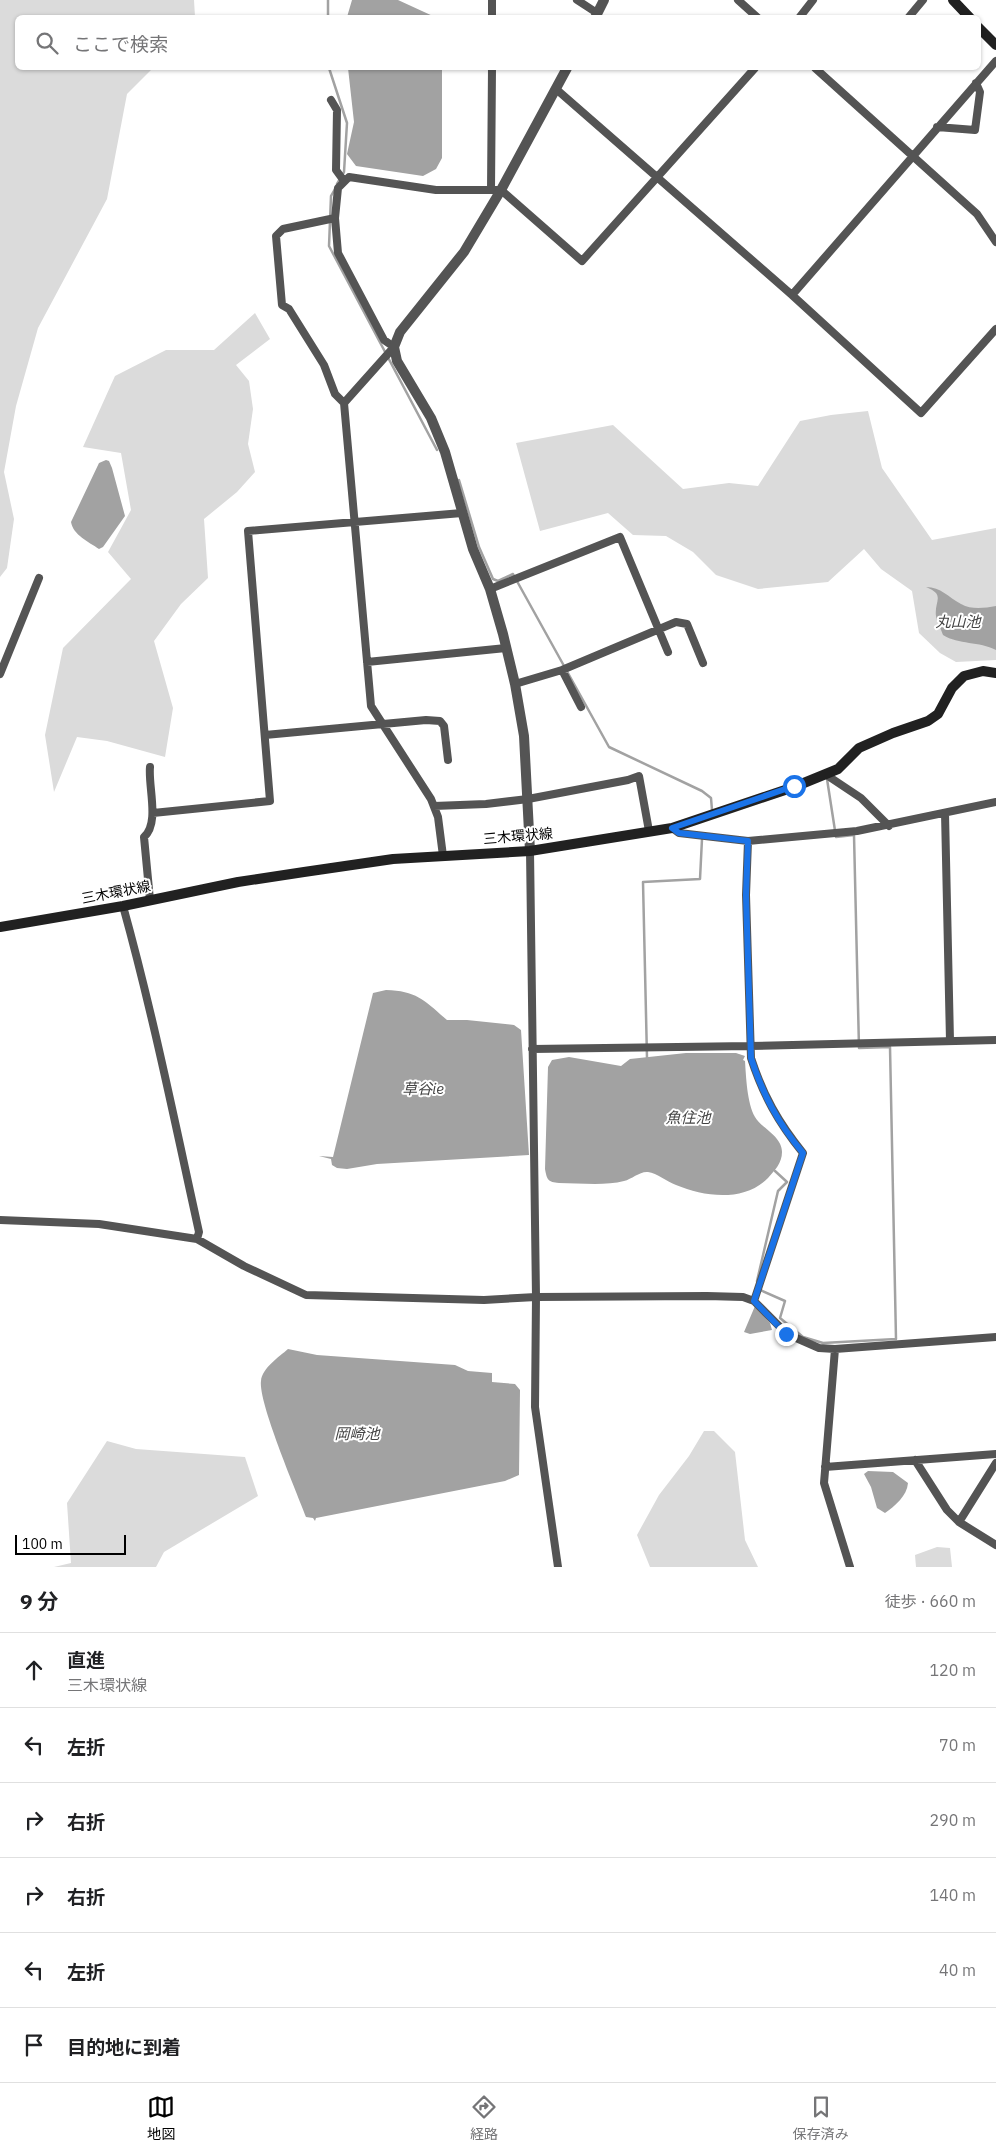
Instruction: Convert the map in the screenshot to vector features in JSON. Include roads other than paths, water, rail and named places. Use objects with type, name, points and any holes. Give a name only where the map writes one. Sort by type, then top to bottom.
[{"type":"main road","points":[[953,0],[967,15]]},
{"type":"main road","points":[[981,29],[996,45]]},
{"type":"main road","name":"三木環状線","points":[[0,927],[123,906],[238,882],[314,870],[393,859],[530,851],[672,828],[838,768],[858,748],[928,721],[938,714],[952,688],[964,676],[983,671],[996,673]]},
{"type":"street","points":[[492,0],[492,15]]},
{"type":"street","points":[[577,0],[596,15],[604,0]]},
{"type":"street","points":[[738,0],[755,15]]},
{"type":"street","points":[[800,15],[813,0]]},
{"type":"street","points":[[910,15],[923,0]]},
{"type":"street","points":[[792,296],[996,61]]},
{"type":"street","points":[[492,70],[496,190]]},
{"type":"street","points":[[344,403],[394,347],[400,332],[464,252],[496,190],[566,70]]},
{"type":"street","points":[[558,1567],[535,1407],[536,1297],[530,851],[524,736],[515,684],[490,589],[473,549],[445,452],[431,418],[397,361],[394,347],[384,340],[338,253],[335,218],[338,188],[349,177],[436,190],[496,190],[582,261],[753,70]]},
{"type":"street","points":[[817,70],[977,214],[996,242]]},
{"type":"street","points":[[937,127],[975,130],[980,92],[976,83]]},
{"type":"street","points":[[556,89],[922,413],[996,329]]},
{"type":"street","points":[[331,100],[337,110],[336,170],[344,181]]},
{"type":"street","points":[[335,218],[283,229],[276,236],[282,305],[289,308],[324,365],[335,394],[344,403],[371,706],[434,806],[438,817],[443,856]]},
{"type":"street","points":[[153,813],[270,802],[248,531],[462,513]]},
{"type":"street","points":[[490,589],[620,537],[668,652]]},
{"type":"street","points":[[0,674],[39,578]]},
{"type":"street","points":[[515,684],[562,670],[676,622],[687,624],[703,663]]},
{"type":"street","points":[[367,662],[506,648]]},
{"type":"street","points":[[562,670],[581,707]]},
{"type":"street","points":[[265,735],[426,720],[440,722],[444,726],[448,760]]},
{"type":"street","points":[[150,766],[149,780],[153,813],[150,832],[144,837],[150,900]]},
{"type":"street","points":[[825,774],[861,798],[889,826]]},
{"type":"street","points":[[434,806],[486,804],[528,799],[628,780],[639,776],[649,831]]},
{"type":"street","points":[[672,828],[679,833],[748,841],[857,831],[889,826],[996,802]]},
{"type":"street","points":[[945,814],[950,1041]]},
{"type":"street","points":[[748,841],[746,895],[750,1046],[758,1081],[774,1115],[803,1153],[754,1301]]},
{"type":"street","points":[[123,906],[146,989],[169,1092],[199,1232],[197,1239]]},
{"type":"street","points":[[532,1048],[750,1046],[996,1040]]},
{"type":"street","points":[[0,1220],[100,1224],[197,1239],[244,1266],[306,1295],[484,1300],[536,1297],[743,1297],[754,1301],[786,1334],[819,1348],[835,1349],[996,1337]]},
{"type":"street","points":[[835,1349],[824,1483],[850,1567]]},
{"type":"street","points":[[825,1467],[996,1454]]},
{"type":"street","points":[[915,1460],[947,1510],[959,1522],[996,1545]]},
{"type":"street","points":[[959,1522],[996,1463]]},
{"type":"water","points":[[352,0],[398,0],[431,15],[348,15]]},
{"type":"water","points":[[348,70],[442,70],[442,158],[436,169],[423,176],[356,166],[347,154],[354,122]]},
{"type":"water","points":[[106,460],[109,461],[112,468],[125,516],[103,547],[99,549],[78,534],[72,527],[71,522],[99,463]]},
{"type":"water","name":"丸山池","points":[[926,587],[940,591],[969,607],[983,608],[996,606],[996,650],[943,635],[936,616],[938,599],[936,593]]},
{"type":"water","name":"草谷ie","points":[[386,990],[413,995],[432,1007],[447,1020],[514,1025],[521,1030],[529,1155],[377,1164],[347,1169],[337,1168],[332,1165],[331,1159],[319,1156],[333,1157],[373,993]]},
{"type":"water","name":"魚住池","points":[[686,1053],[736,1053],[745,1056],[743,1060],[745,1061],[747,1089],[752,1111],[758,1121],[779,1141],[781,1146],[782,1156],[776,1169],[768,1178],[748,1191],[724,1195],[687,1189],[648,1172],[624,1181],[609,1183],[559,1183],[549,1180],[545,1169],[548,1067],[552,1060],[569,1057],[621,1066],[630,1059]]},
{"type":"water","points":[[755,1306],[770,1323],[772,1330],[750,1334],[744,1332]]},
{"type":"water","name":"岡崎池","points":[[288,1349],[317,1355],[455,1365],[468,1371],[492,1373],[492,1382],[515,1384],[520,1390],[519,1475],[505,1481],[316,1518],[315,1521],[313,1518],[306,1517],[272,1427],[262,1392],[261,1381],[264,1372]]},
{"type":"water","points":[[868,1471],[893,1472],[908,1483],[903,1496],[885,1513],[877,1508],[871,1487],[864,1474]]},
{"type":"waterway","points":[[328,0],[328,15]]},
{"type":"waterway","points":[[330,70],[347,123],[344,172],[337,184]]},
{"type":"waterway","points":[[335,189],[331,196],[329,246],[437,450]]},
{"type":"waterway","points":[[459,480],[479,547],[493,579],[498,581],[513,574],[609,747],[702,791],[711,798],[712,810]]},
{"type":"waterway","points":[[758,1289],[785,1301],[780,1318],[803,1337],[823,1343],[896,1339],[890,1047],[859,1048],[854,835],[836,837],[827,779]]},
{"type":"waterway","points":[[647,1058],[643,882],[700,879],[702,839]]},
{"type":"waterway","points":[[757,1281],[778,1191],[787,1182],[775,1171]]}]
